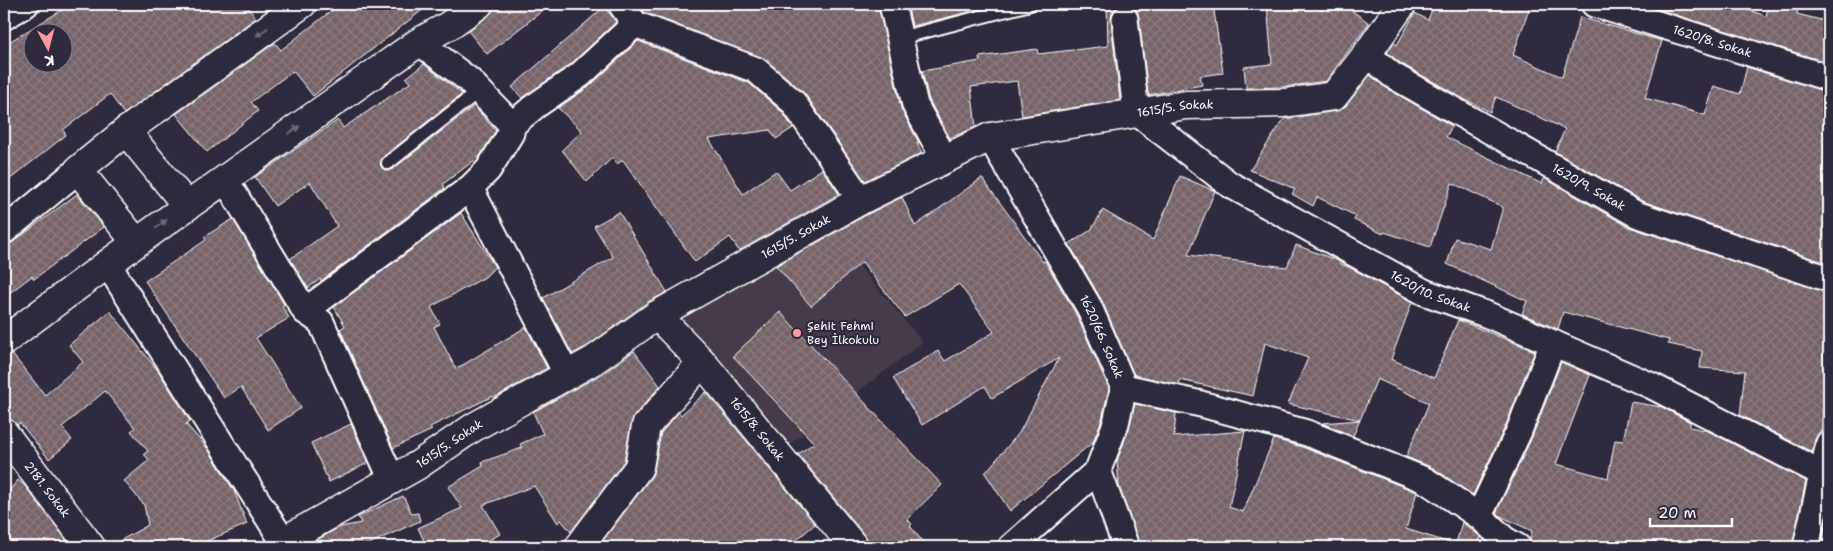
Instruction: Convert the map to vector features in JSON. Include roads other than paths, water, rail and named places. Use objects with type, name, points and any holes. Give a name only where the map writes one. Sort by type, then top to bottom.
[{"type":"street","points":[[4,17],[26,4]]},
{"type":"street","points":[[4,230],[126,131],[302,4]]},
{"type":"street","points":[[4,341],[136,242],[419,42],[448,26],[479,4]]},
{"type":"street","points":[[621,4],[635,24],[756,70],[793,102],[860,200]]},
{"type":"street","points":[[892,4],[915,105],[944,158]]},
{"type":"street","name":"1615/5. Sokak","points":[[286,542],[418,465],[474,427],[594,360],[657,315],[860,200],[944,158],[990,137],[1136,112],[1186,105],[1284,103],[1334,96],[1367,54],[1402,4]]},
{"type":"street","name":"1620/8. Sokak","points":[[1594,4],[1829,78]]},
{"type":"street","points":[[1125,19],[1136,112]]},
{"type":"street","points":[[304,311],[470,188],[488,170],[511,133],[512,125],[535,106],[580,75],[635,24]]},
{"type":"street","points":[[419,42],[469,80],[512,125]]},
{"type":"street","name":"1620/9. Sokak","points":[[1367,54],[1392,75],[1636,214],[1829,279]]},
{"type":"street","name":"1620/10. Sokak","points":[[1136,112],[1229,184],[1307,229],[1424,292],[1488,315],[1652,386],[1826,475]]},
{"type":"street","points":[[126,131],[187,206]]},
{"type":"street","name":"1620/66. Sokak","points":[[990,137],[1089,307],[1124,387],[1116,423],[1098,470],[1011,547]]},
{"type":"street","points":[[78,170],[136,242]]},
{"type":"street","points":[[225,179],[304,311],[321,322],[392,480]]},
{"type":"street","points":[[470,188],[568,375]]},
{"type":"street","points":[[108,263],[286,542]]},
{"type":"street","name":"1615/8. Sokak","points":[[657,315],[702,362],[854,547]]},
{"type":"street","points":[[1479,516],[1519,430],[1553,343]]},
{"type":"street","points":[[579,547],[639,467],[646,426],[702,362]]},
{"type":"street","points":[[1124,387],[1201,404],[1307,433],[1425,480],[1479,516],[1504,539],[1518,547]]},
{"type":"street","name":"2181. Sokak","points":[[4,433],[91,547]]},
{"type":"street","points":[[1806,547],[1826,475],[1829,443]]},
{"type":"street","points":[[1098,470],[1126,547]]},
{"type":"lane","points":[[900,38],[1030,4]]},
{"type":"lane","points":[[388,163],[480,90]]},
{"type":"place","name":"Şehit Fehmi Bey İlkokulu","points":[[797,333]]}]
